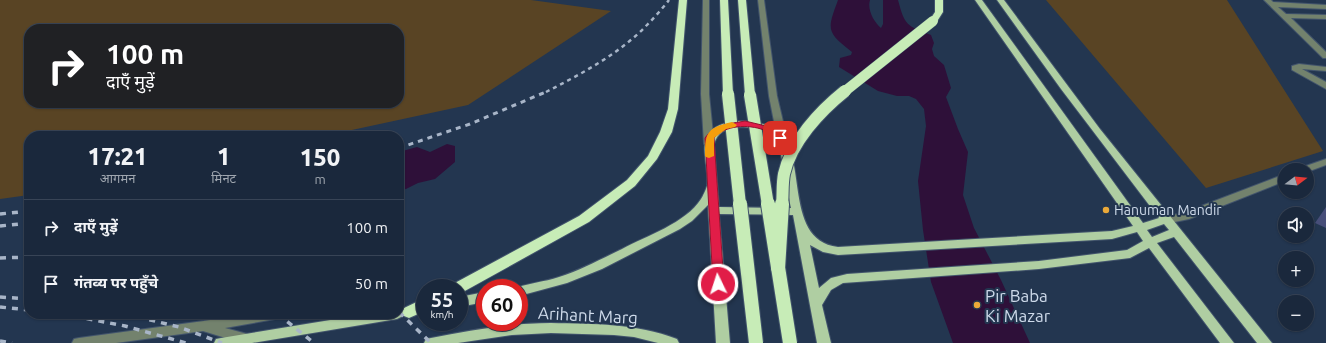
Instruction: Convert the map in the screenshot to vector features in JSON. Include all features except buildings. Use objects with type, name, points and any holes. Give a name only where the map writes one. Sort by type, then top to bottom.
[{"type":"highway","points":[[468,283],[584,219],[616,196],[643,169],[660,146],[670,123],[673,109],[683,0]]},
{"type":"highway","points":[[724,0],[728,94],[756,343]]},
{"type":"highway","points":[[742,0],[750,95],[790,343]]},
{"type":"highway","points":[[778,269],[784,174],[792,152],[808,128],[829,104],[926,28],[939,12],[939,0]]},
{"type":"highway","points":[[404,312],[416,308]]},
{"type":"main road","points":[[978,0],[1150,242],[1227,343]]},
{"type":"main road","points":[[1000,0],[1037,53],[1165,220],[1265,343]]},
{"type":"main road","points":[[723,343],[709,144],[710,138],[714,132],[723,127],[745,124],[767,128],[780,138],[784,147],[824,343]]},
{"type":"main road","name":"Arihant Marg","points":[[528,289],[569,278],[601,264],[673,228],[702,206],[710,196],[711,183]]},
{"type":"main road","points":[[713,210],[798,218]]},
{"type":"main road","points":[[798,218],[810,238],[821,247],[829,250],[857,250],[1112,235],[1165,220]]},
{"type":"main road","points":[[816,307],[820,294],[834,281],[866,276],[1039,265],[1130,254],[1150,242],[1175,232]]},
{"type":"main road","points":[[404,313],[416,311]]},
{"type":"main road","points":[[221,343],[366,319]]},
{"type":"main road","name":"Arihant Marg","points":[[431,343],[489,333],[525,329],[562,328],[622,331],[645,334],[672,343]]},
{"type":"street","points":[[706,0],[705,94],[709,144]]},
{"type":"street","points":[[761,0],[773,96],[784,147]]},
{"type":"street","points":[[1303,0],[1307,6]]},
{"type":"street","points":[[1269,2],[1326,7]]},
{"type":"street","points":[[1269,2],[1326,56]]},
{"type":"street","points":[[1283,16],[1326,17]]},
{"type":"street","points":[[1317,17],[1326,23]]},
{"type":"street","points":[[1326,69],[1296,67],[1326,86]]},
{"type":"street","points":[[1314,166],[1326,162]]},
{"type":"street","points":[[1165,220],[1185,216],[1278,180]]},
{"type":"street","points":[[1175,232],[1185,216]]},
{"type":"street","points":[[79,343],[245,319]]},
{"type":"street","points":[[203,326],[246,339]]},
{"type":"shaded area","points":[[0,0],[531,0],[611,11],[468,105],[347,131],[24,131],[24,196],[0,199]]},
{"type":"shaded area","points":[[838,0],[870,0],[869,8],[872,16],[881,28],[883,24],[883,0],[898,0],[905,20],[908,24],[931,35],[934,43],[932,49],[934,56],[944,65],[951,88],[946,97],[968,152],[963,195],[974,228],[1001,280],[1030,343],[953,343],[931,282],[923,230],[918,181],[926,126],[924,109],[916,99],[909,96],[897,96],[878,91],[839,67],[840,58],[851,55],[852,52],[837,40],[831,30],[832,18]]},
{"type":"shaded area","points":[[1046,0],[1227,0],[1323,151],[1285,163],[1278,163],[1278,165],[1206,188]]},
{"type":"shaded area","points":[[447,144],[455,146],[455,162],[435,179],[418,183],[404,189],[404,151],[417,147],[430,152]]},
{"type":"railway","points":[[548,91],[586,71],[624,46],[646,26],[669,0]]},
{"type":"railway","points":[[404,146],[470,124],[548,91]]},
{"type":"railway","points":[[0,214],[24,212]]},
{"type":"railway","points":[[0,226],[24,224]]},
{"type":"railway","points":[[0,258],[24,257]]},
{"type":"railway","points":[[0,297],[24,299]]},
{"type":"railway","points":[[0,307],[24,309]]},
{"type":"railway","points":[[404,317],[431,343]]},
{"type":"railway","points":[[89,319],[125,326],[186,343]]},
{"type":"railway","points":[[146,319],[179,327],[222,343]]},
{"type":"railway","points":[[284,319],[314,343]]},
{"type":"railway","points":[[0,341],[12,343]]},
{"type":"slow traffic","points":[[709,156],[710,138],[714,132],[723,127],[732,125]]},
{"type":"place","name":"Hanuman Mandir","points":[[1106,210]]},
{"type":"place","name":"Pir Baba Ki Mazar","points":[[977,305]]},
{"type":"route","points":[[718,284],[709,144],[710,138],[714,132],[733,124],[756,125],[767,128],[780,138]]}]
